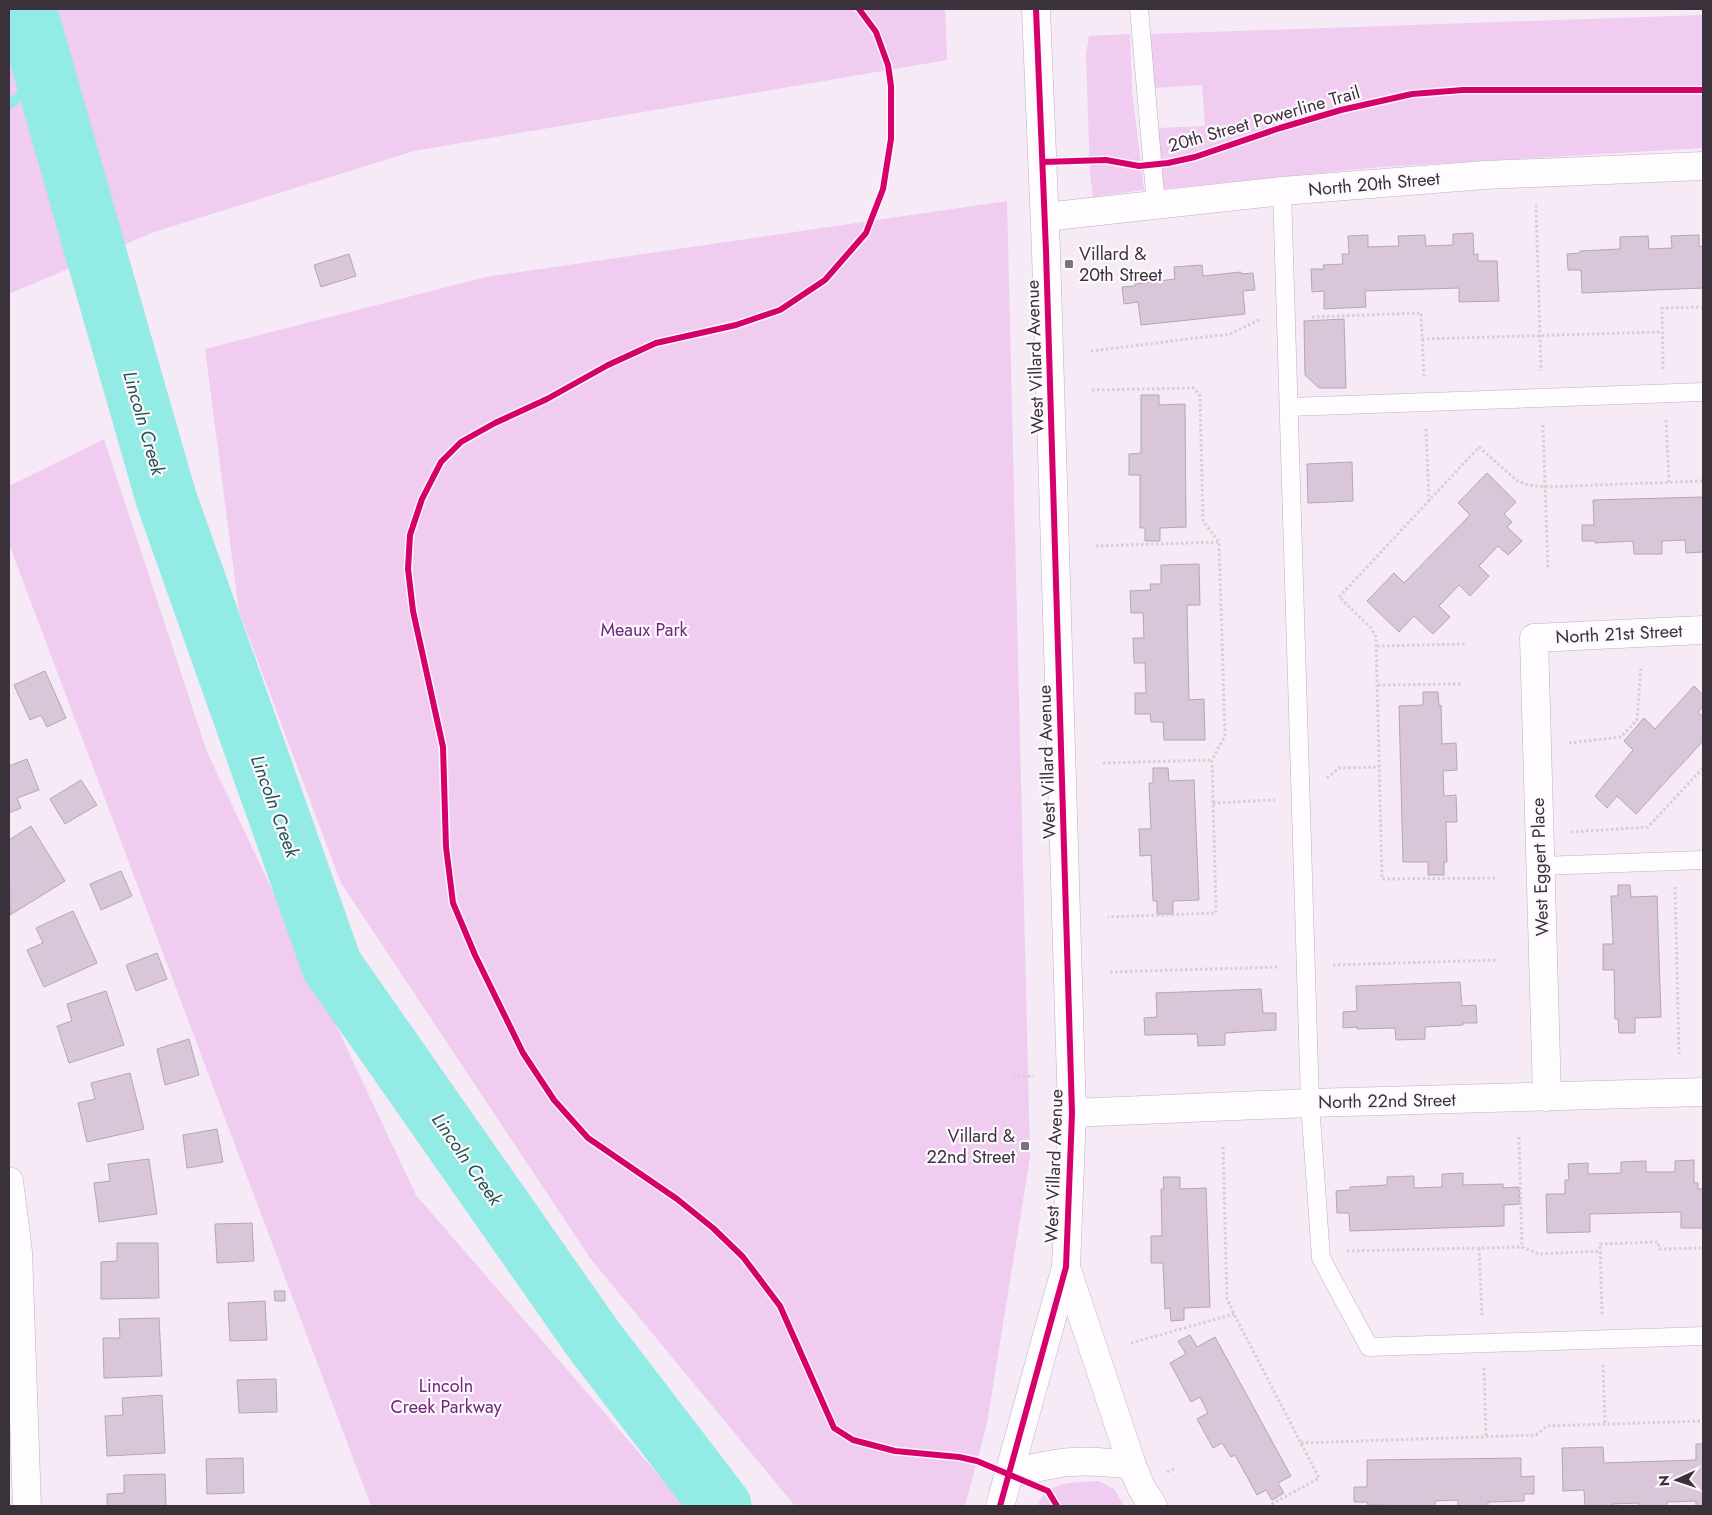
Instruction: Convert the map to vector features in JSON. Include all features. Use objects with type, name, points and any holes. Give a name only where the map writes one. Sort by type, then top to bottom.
[{"type":"street","name":"West Villard Avenue","points":[[1000,1506],[1066,1267],[1072,1114],[1045,217],[1036,9]]},
{"type":"street","name":"North 20th Street","points":[[1045,217],[1282,191],[1485,175],[1703,166]]},
{"type":"street","name":"North 21st Street","points":[[1534,638],[1703,630]]},
{"type":"street","name":"West Eggert Place","points":[[1534,638],[1547,1097]]},
{"type":"street","name":"North 22nd Street","points":[[1072,1114],[1310,1103],[1703,1092]]},
{"type":"street","points":[[9,1181],[18,1252],[27,1506]]},
{"type":"street","points":[[1066,1267],[1132,1465],[1141,1486],[1153,1506]]},
{"type":"street","points":[[1009,1474],[1050,1464],[1071,1462],[1095,1461],[1132,1465]]},
{"type":"lane","points":[[1138,9],[1156,205]]},
{"type":"lane","points":[[1282,191],[1310,1103],[1321,1258],[1369,1348],[1703,1336]]},
{"type":"lane","points":[[1288,407],[1703,392]]},
{"type":"lane","points":[[1540,866],[1703,860]]},
{"type":"path","points":[[1091,351],[1230,334],[1259,319],[1421,313],[1429,501]]},
{"type":"path","points":[[1422,339],[1661,332]]},
{"type":"path","points":[[1092,390],[1194,388],[1200,396],[1203,521],[1219,542],[1225,736],[1212,760],[1216,913],[1108,918]]},
{"type":"path","points":[[1495,878],[1382,879],[1376,637],[1371,628],[1339,597],[1479,447],[1516,480],[1528,485],[1545,487],[1703,481]]},
{"type":"path","points":[[1096,546],[1219,542]]},
{"type":"path","points":[[1377,646],[1467,644]]},
{"type":"path","points":[[1568,743],[1621,737],[1637,720],[1641,667]]},
{"type":"path","points":[[1378,685],[1464,684]]},
{"type":"path","points":[[1103,762],[1212,760]]},
{"type":"path","points":[[1570,832],[1648,827],[1703,768]]},
{"type":"path","points":[[1674,861],[1680,1054]]},
{"type":"path","points":[[1014,1077],[1034,1076]]},
{"type":"path","points":[[1519,1137],[1522,1247]]},
{"type":"path","points":[[1223,1146],[1227,1299],[1319,1478],[1268,1506]]},
{"type":"path","points":[[1604,1424],[1600,1244],[1658,1242],[1659,1249],[1703,1248]]},
{"type":"path","points":[[1320,1251],[1522,1247],[1539,1254],[1600,1251]]},
{"type":"path","points":[[1131,1344],[1234,1314]]},
{"type":"path","points":[[1301,1443],[1536,1435],[1547,1426],[1703,1421]]},
{"type":"green space","points":[[9,9],[945,9],[947,60],[414,151],[154,232],[9,294]]},
{"type":"green space","points":[[1703,15],[1703,148],[1380,167],[1161,189],[1158,128],[1205,126],[1202,85],[1155,88],[1150,34]]},
{"type":"green space","points":[[1130,34],[1132,91],[1144,190],[1093,197],[1090,174],[1086,54],[1089,36]]},
{"type":"green space","name":"Meaux Park","points":[[1007,201],[1030,1157],[987,1423],[965,1506],[795,1506],[590,1258],[341,883],[239,611],[205,349],[486,277]]},
{"type":"green space","name":"Lincoln Creek Parkway","points":[[104,439],[207,752],[416,1195],[685,1506],[371,1506],[9,544],[9,486]]},
{"type":"green space","points":[[1098,1481],[1114,1489],[1124,1506],[1038,1506],[1047,1491],[1054,1487],[1062,1484]]},
{"type":"building","points":[[1473,233],[1474,255],[1478,254],[1478,261],[1497,261],[1499,301],[1459,302],[1459,288],[1365,291],[1366,307],[1324,309],[1324,291],[1312,292],[1311,269],[1324,269],[1323,265],[1343,264],[1342,254],[1349,254],[1348,236],[1368,235],[1368,247],[1399,246],[1398,236],[1425,235],[1426,246],[1453,245],[1453,234]]},
{"type":"building","points":[[1699,235],[1699,247],[1703,246],[1703,288],[1582,293],[1581,270],[1568,270],[1567,254],[1580,253],[1580,251],[1620,249],[1620,237],[1648,236],[1649,249],[1672,248],[1671,236]]},
{"type":"building","points":[[349,254],[356,276],[321,287],[314,265]]},
{"type":"building","points":[[1202,265],[1203,276],[1241,272],[1241,274],[1253,273],[1255,290],[1243,291],[1245,314],[1141,325],[1138,302],[1124,304],[1122,287],[1175,279],[1174,267]]},
{"type":"building","points":[[1344,319],[1346,388],[1319,388],[1305,375],[1304,321]]},
{"type":"building","points":[[1141,395],[1159,395],[1159,405],[1185,404],[1186,527],[1160,528],[1160,541],[1145,541],[1145,528],[1140,528],[1140,475],[1129,475],[1129,454],[1141,453]]},
{"type":"building","points":[[1352,462],[1353,501],[1308,503],[1307,464]]},
{"type":"building","points":[[1487,473],[1516,502],[1504,514],[1512,522],[1507,527],[1522,541],[1508,555],[1498,546],[1479,566],[1489,576],[1470,596],[1459,585],[1439,606],[1450,617],[1433,634],[1414,616],[1399,632],[1367,601],[1394,573],[1404,583],[1470,515],[1458,503]]},
{"type":"building","points":[[1703,497],[1703,552],[1686,553],[1685,540],[1662,541],[1662,554],[1634,554],[1633,541],[1595,543],[1595,541],[1582,541],[1582,525],[1594,525],[1593,500]]},
{"type":"building","points":[[1199,564],[1200,605],[1187,605],[1189,700],[1204,699],[1205,740],[1164,740],[1163,722],[1151,722],[1150,714],[1135,714],[1135,693],[1146,693],[1145,663],[1134,663],[1133,638],[1144,638],[1143,613],[1131,613],[1130,591],[1151,590],[1150,584],[1161,584],[1161,565]]},
{"type":"building","points":[[45,671],[66,718],[47,727],[41,715],[30,720],[14,685]]},
{"type":"building","points":[[1694,686],[1703,695],[1703,706],[1698,712],[1703,717],[1703,741],[1636,814],[1617,796],[1607,808],[1595,796],[1633,750],[1624,741],[1644,718],[1655,729]]},
{"type":"building","points":[[1423,692],[1438,692],[1439,706],[1441,705],[1442,744],[1456,743],[1457,770],[1443,771],[1444,796],[1456,795],[1457,822],[1446,822],[1447,862],[1444,862],[1444,875],[1428,875],[1428,862],[1403,862],[1399,706],[1423,705]]},
{"type":"building","points":[[27,759],[39,790],[17,798],[21,808],[9,813],[9,766]]},
{"type":"building","points":[[1153,768],[1168,768],[1169,781],[1194,780],[1199,900],[1173,901],[1173,914],[1157,914],[1157,901],[1153,901],[1151,855],[1140,856],[1139,829],[1151,829],[1149,783],[1153,783]]},
{"type":"building","points":[[81,780],[97,805],[65,824],[50,799]]},
{"type":"building","points":[[31,826],[65,881],[10,915],[9,840]]},
{"type":"building","points":[[121,871],[132,896],[101,910],[90,884]]},
{"type":"building","points":[[1618,885],[1630,885],[1631,897],[1657,896],[1661,1017],[1635,1018],[1635,1033],[1619,1033],[1618,1019],[1615,1019],[1614,970],[1603,970],[1603,944],[1613,944],[1611,896],[1618,896]]},
{"type":"building","points":[[73,911],[97,963],[44,987],[27,950],[43,943],[36,928]]},
{"type":"building","points":[[157,953],[167,979],[136,991],[126,965]]},
{"type":"building","points":[[1460,982],[1462,1006],[1476,1005],[1477,1023],[1425,1027],[1425,1039],[1396,1040],[1395,1028],[1343,1028],[1343,1012],[1357,1011],[1356,986]]},
{"type":"building","points":[[1261,989],[1263,1013],[1276,1013],[1276,1030],[1225,1033],[1225,1045],[1198,1046],[1197,1034],[1145,1035],[1144,1018],[1157,1017],[1156,993]]},
{"type":"building","points":[[106,991],[124,1045],[69,1063],[57,1026],[72,1021],[67,1004]]},
{"type":"building","points":[[189,1039],[199,1075],[165,1085],[157,1049]]},
{"type":"building","points":[[130,1073],[144,1129],[87,1142],[78,1103],[95,1099],[91,1083]]},
{"type":"building","points":[[217,1129],[223,1162],[187,1168],[183,1135]]},
{"type":"building","points":[[149,1159],[157,1214],[99,1222],[94,1183],[110,1181],[108,1164]]},
{"type":"building","points":[[1694,1160],[1694,1183],[1698,1183],[1698,1189],[1703,1189],[1703,1228],[1681,1228],[1681,1212],[1590,1214],[1590,1232],[1547,1233],[1546,1194],[1565,1194],[1565,1180],[1569,1180],[1568,1164],[1588,1163],[1588,1174],[1621,1173],[1621,1162],[1646,1161],[1646,1172],[1675,1172],[1675,1161]]},
{"type":"building","points":[[1463,1173],[1463,1185],[1503,1184],[1503,1188],[1519,1187],[1520,1204],[1504,1205],[1504,1226],[1350,1231],[1349,1213],[1337,1213],[1336,1191],[1350,1190],[1350,1187],[1387,1185],[1387,1177],[1414,1176],[1414,1188],[1442,1187],[1442,1174]]},
{"type":"building","points":[[1163,1177],[1180,1177],[1180,1189],[1206,1188],[1210,1307],[1184,1308],[1184,1320],[1171,1321],[1170,1308],[1165,1309],[1163,1263],[1151,1263],[1151,1236],[1162,1236],[1161,1189],[1164,1189]]},
{"type":"building","points":[[252,1223],[254,1261],[217,1263],[215,1224]]},
{"type":"building","points":[[117,1243],[158,1243],[159,1298],[101,1299],[101,1262],[117,1261]]},
{"type":"building","points":[[274,1291],[285,1291],[285,1301],[275,1301]]},
{"type":"building","points":[[265,1301],[267,1340],[230,1341],[228,1303]]},
{"type":"building","points":[[159,1318],[162,1376],[104,1378],[103,1338],[120,1338],[119,1319]]},
{"type":"building","points":[[1190,1335],[1197,1347],[1215,1337],[1291,1476],[1278,1483],[1284,1493],[1272,1500],[1266,1490],[1257,1495],[1235,1455],[1231,1457],[1222,1443],[1213,1448],[1197,1419],[1208,1413],[1200,1397],[1191,1402],[1170,1363],[1186,1354],[1178,1341]]},
{"type":"building","points":[[276,1379],[277,1412],[239,1413],[237,1380]]},
{"type":"building","points":[[162,1395],[165,1453],[107,1456],[105,1416],[123,1415],[122,1398]]},
{"type":"building","points":[[1696,1444],[1703,1444],[1703,1506],[1696,1506],[1696,1501],[1667,1502],[1667,1506],[1639,1506],[1639,1503],[1585,1506],[1584,1490],[1563,1491],[1562,1448],[1603,1447],[1604,1463],[1696,1460]]},
{"type":"building","points":[[243,1458],[244,1493],[207,1494],[206,1459]]},
{"type":"building","points":[[1521,1458],[1521,1477],[1534,1476],[1534,1494],[1524,1494],[1524,1501],[1488,1502],[1488,1506],[1458,1506],[1458,1500],[1435,1501],[1435,1506],[1368,1505],[1367,1502],[1354,1502],[1354,1487],[1367,1487],[1367,1460]]},
{"type":"building","points":[[165,1474],[166,1506],[107,1506],[107,1494],[124,1493],[124,1475]]},
{"type":"waterway","name":"Lincoln Creek","points":[[26,9],[166,498],[332,966],[593,1339],[721,1506]]},
{"type":"waterway","points":[[9,105],[45,75]]},
{"type":"cycle path","points":[[859,9],[876,32],[888,65],[891,86],[891,139],[883,189],[866,233],[825,280],[780,310],[736,325],[656,343],[608,365],[547,399],[495,423],[461,442],[441,462],[422,499],[410,535],[408,569],[413,611],[443,747],[446,847],[453,903],[475,955],[523,1053],[554,1100],[588,1138],[677,1199],[713,1228],[743,1257],[780,1306],[834,1428],[853,1440],[895,1451],[959,1457],[977,1461],[1048,1491],[1057,1506]]},
{"type":"cycle path","points":[[1000,1506],[1066,1267],[1072,1113],[1046,251],[1036,9]]},
{"type":"cycle path","name":"20th Street Powerline Trail","points":[[1043,162],[1106,160],[1139,166],[1168,163],[1195,157],[1280,128],[1341,110],[1412,94],[1463,90],[1703,90]]},
{"type":"place","name":"Villard & 20th Street","points":[[1069,264]]},
{"type":"place","name":"Villard & 22nd Street","points":[[1025,1146]]}]
